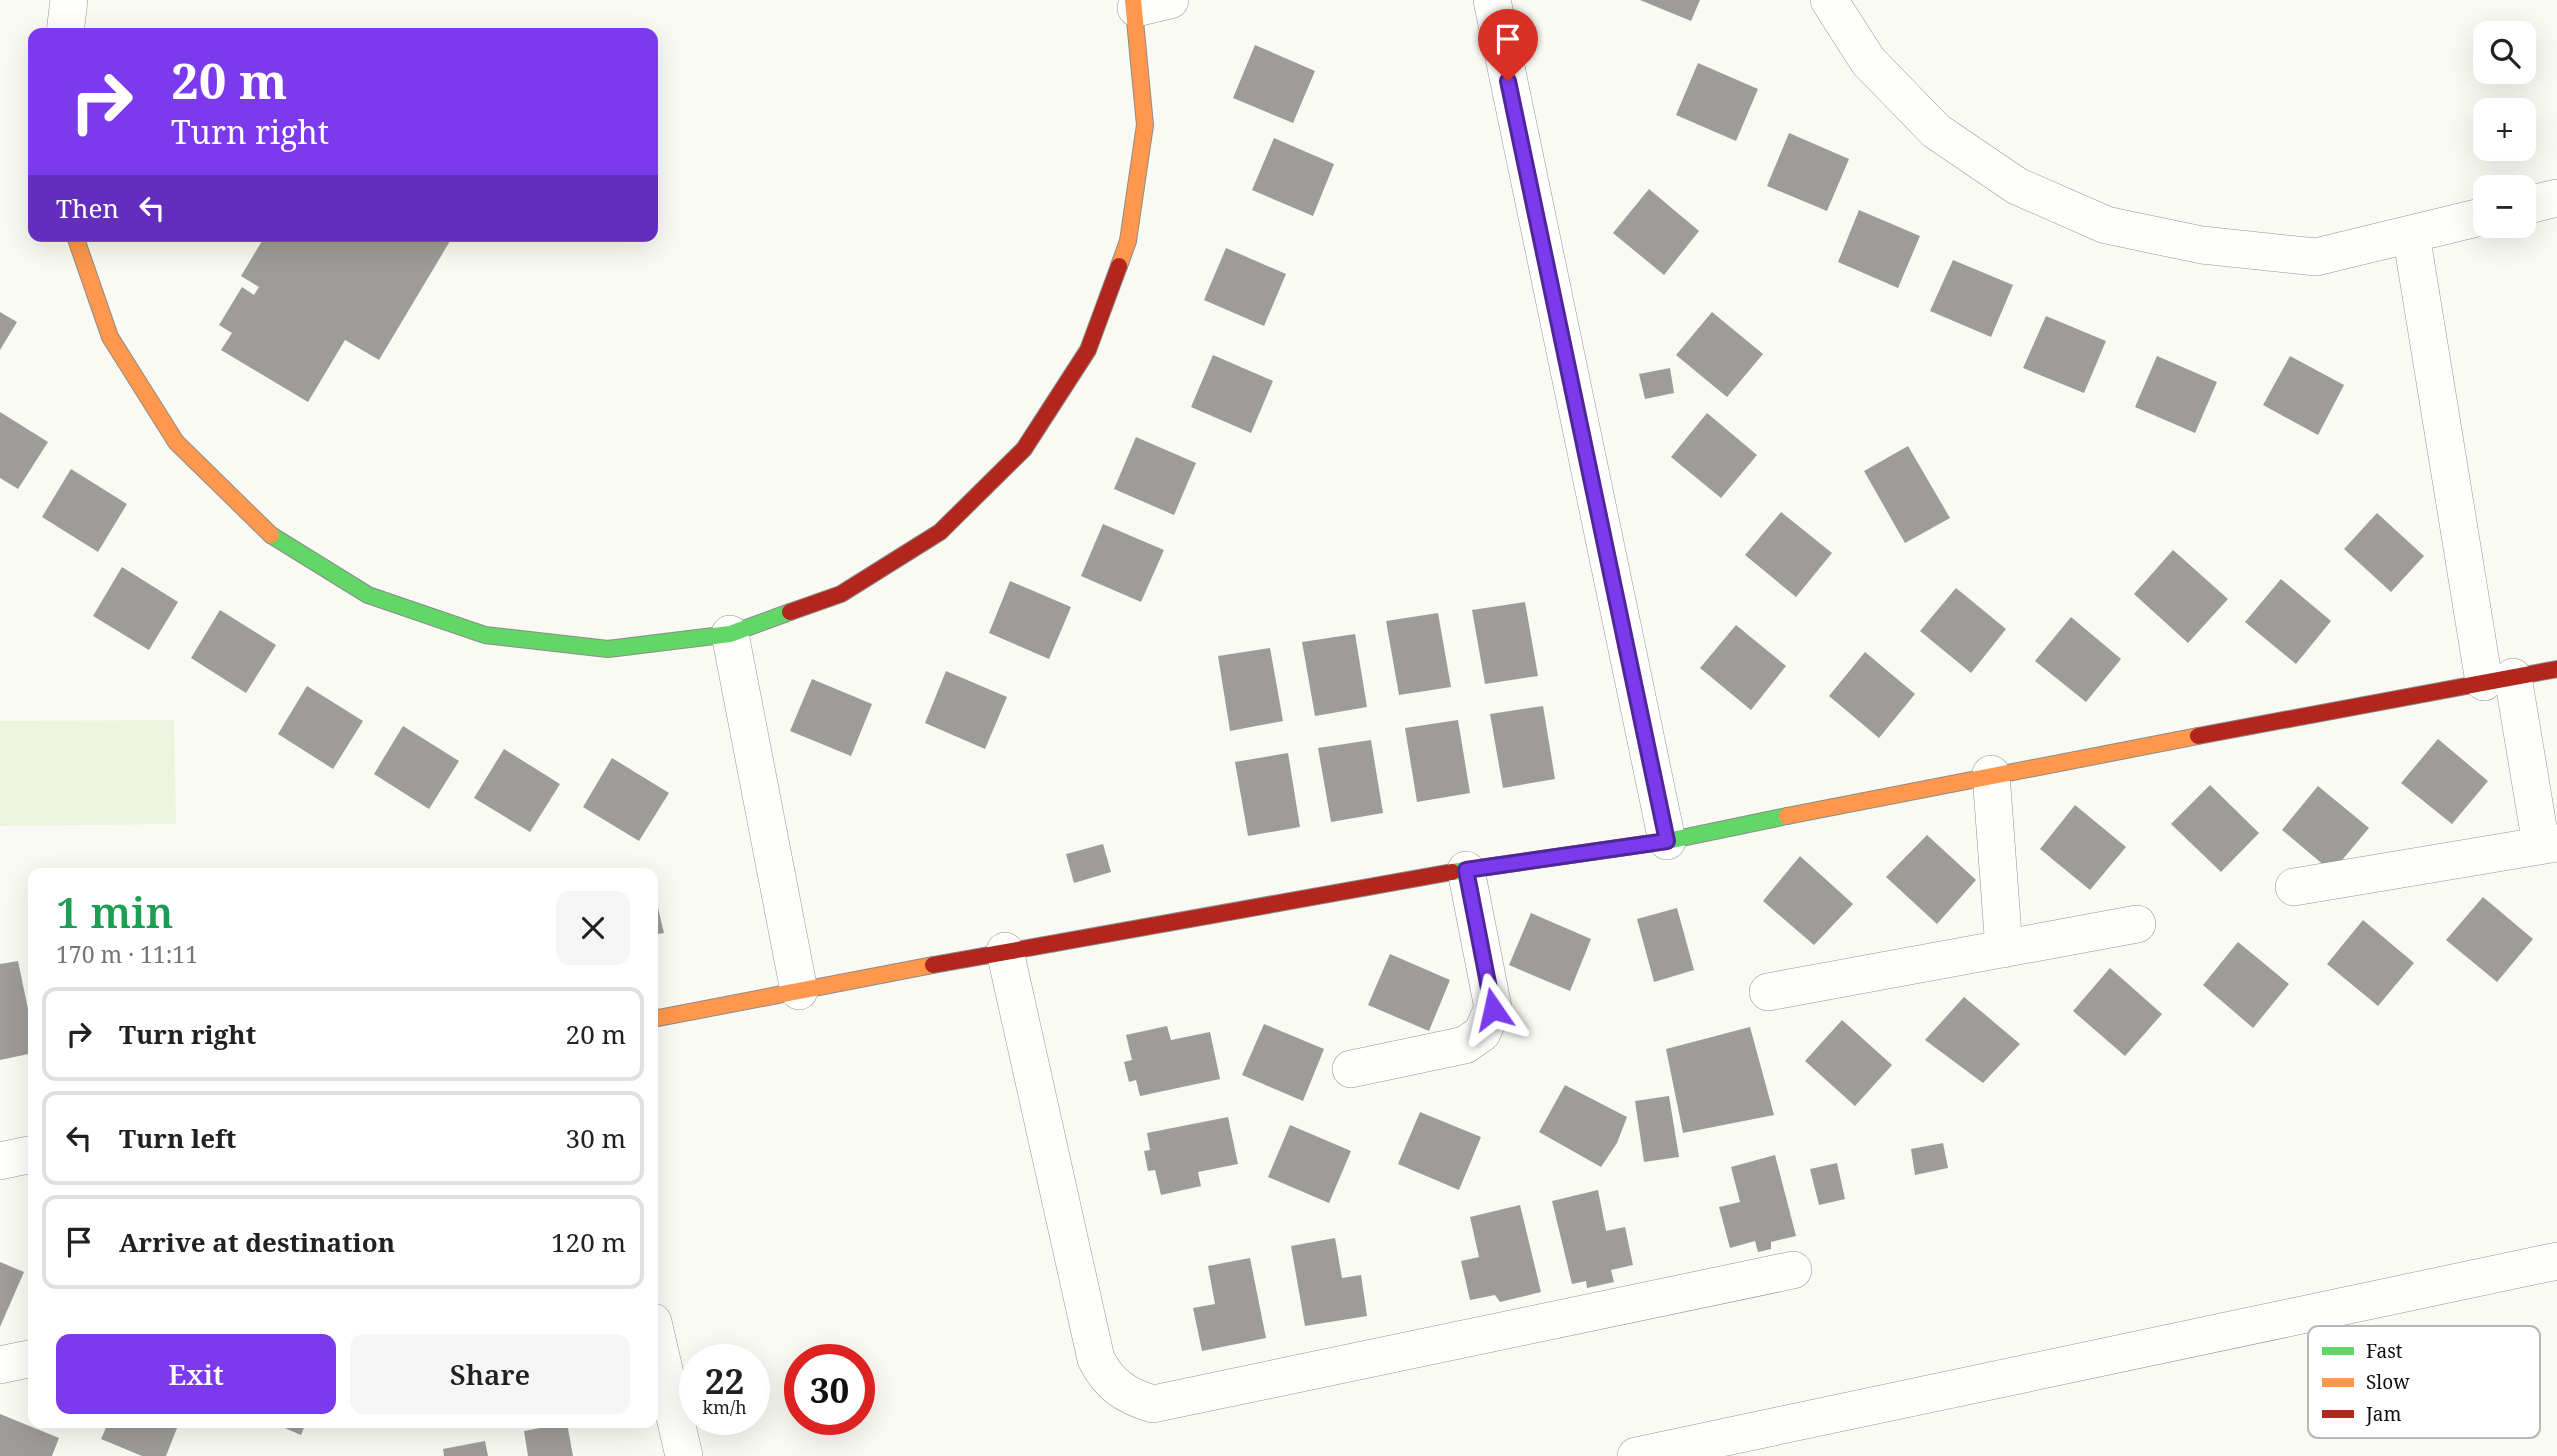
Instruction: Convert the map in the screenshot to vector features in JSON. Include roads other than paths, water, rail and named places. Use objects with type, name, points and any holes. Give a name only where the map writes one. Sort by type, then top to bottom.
[{"type":"street","points":[[66,28],[69,0]]},
{"type":"street","points":[[1492,0],[1667,841]]},
{"type":"street","points":[[1829,0],[1868,61],[1936,131],[2017,186],[2106,225],[2202,245],[2316,257],[2473,219]]},
{"type":"street","points":[[77,242],[110,337],[176,442],[263,530],[368,595],[485,635],[608,649],[730,634],[841,594],[940,532],[1024,449],[1088,351],[1128,241],[1145,125],[1146,3]]},
{"type":"street","points":[[2536,203],[2557,198]]},
{"type":"street","points":[[2294,887],[2549,844],[2498,679],[2412,234]]},
{"type":"street","points":[[730,634],[799,991]]},
{"type":"street","points":[[658,1018],[1005,951],[1466,870],[1667,841],[1991,774],[2557,669]]},
{"type":"street","points":[[1991,774],[2004,949]]},
{"type":"street","points":[[1351,1069],[1465,1045],[1482,1033],[1493,1009],[1466,870]]},
{"type":"street","points":[[1768,992],[2137,924]]},
{"type":"street","points":[[1005,951],[1096,1359],[1104,1376],[1133,1398],[1153,1404],[1793,1270]]},
{"type":"street","points":[[0,1161],[28,1155]]},
{"type":"street","points":[[1636,1456],[2557,1261]]},
{"type":"street","points":[[658,1344],[684,1456]]},
{"type":"street","points":[[0,1365],[28,1358]]}]
